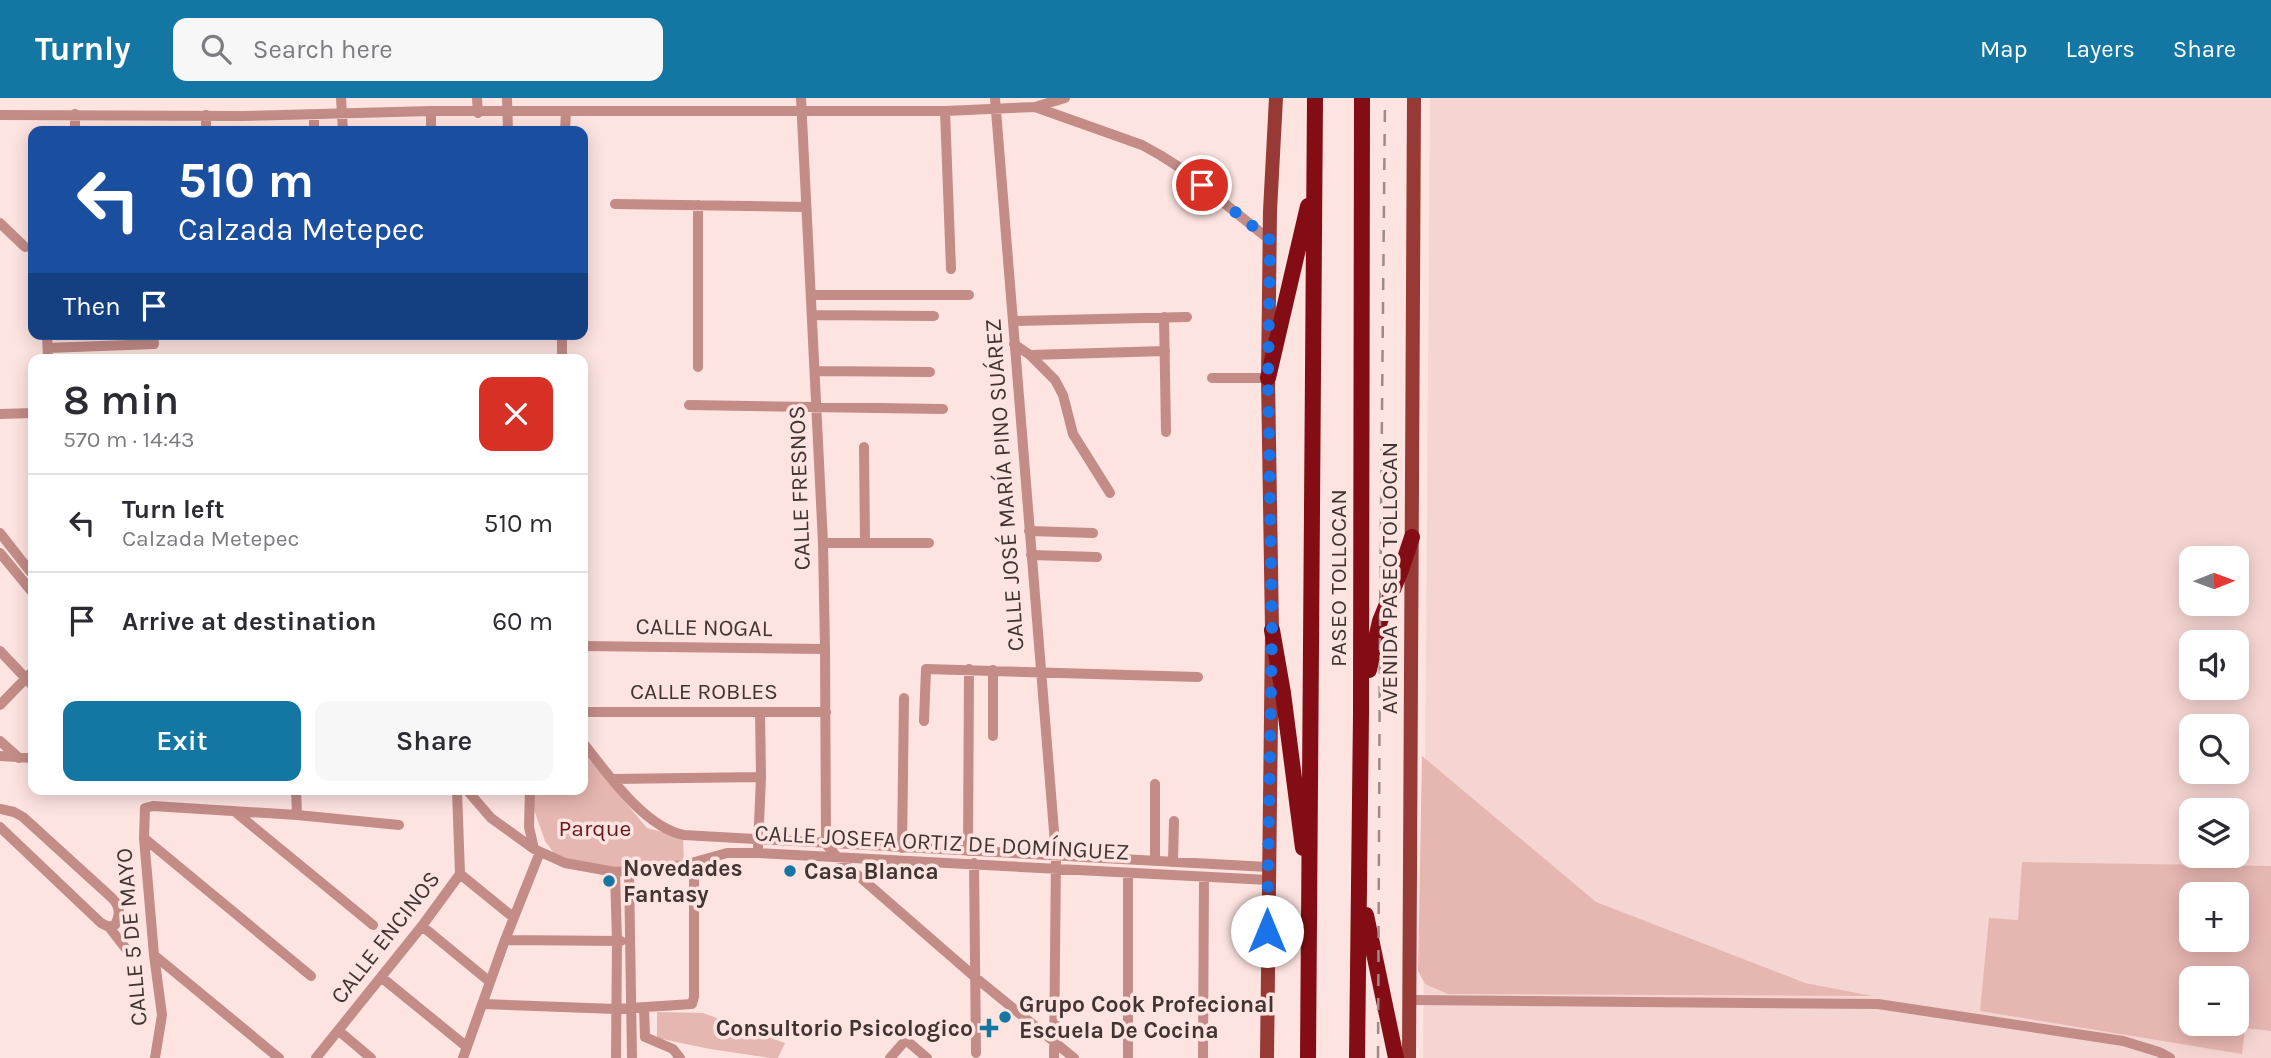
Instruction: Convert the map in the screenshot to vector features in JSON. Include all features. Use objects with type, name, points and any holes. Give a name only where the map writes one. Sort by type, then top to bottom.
[{"type":"highway","name":"PASEO TOLLOCAN","points":[[1308,1058],[1315,98]]},
{"type":"highway","name":"PASEO TOLLOCAN","points":[[1357,1058],[1361,714],[1362,98]]},
{"type":"highway","points":[[1268,378],[1315,180]]},
{"type":"highway","points":[[1361,714],[1380,621],[1412,537]]},
{"type":"highway","points":[[1272,630],[1283,693],[1301,841],[1310,881]]},
{"type":"highway","points":[[1359,878],[1396,1058]]},
{"type":"main road","points":[[1266,1058],[1272,630],[1268,378],[1276,98]]},
{"type":"main road","name":"AVENIDA PASEO TOLLOCAN","points":[[1409,1058],[1414,98]]},
{"type":"street","points":[[341,98],[343,126]]},
{"type":"street","points":[[477,98],[478,113]]},
{"type":"street","points":[[508,98],[508,126]]},
{"type":"street","points":[[612,98],[612,112]]},
{"type":"street","name":"CALLE FRESNOS","points":[[801,98],[822,543],[826,844]]},
{"type":"street","points":[[1035,107],[1065,98]]},
{"type":"street","points":[[0,114],[945,111],[995,104],[1035,107],[1142,145],[1160,155],[1182,169],[1270,240]]},
{"type":"street","name":"CALLE JOSÉ MARÍA PINO SUÁREZ","points":[[995,104],[1056,856],[1054,1058]]},
{"type":"street","points":[[431,126],[432,111]]},
{"type":"street","points":[[945,111],[951,269]]},
{"type":"street","points":[[565,126],[566,112]]},
{"type":"street","points":[[75,114],[75,126]]},
{"type":"street","points":[[206,115],[206,126]]},
{"type":"street","points":[[314,115],[314,126]]},
{"type":"street","points":[[615,204],[806,207]]},
{"type":"street","points":[[698,205],[698,367]]},
{"type":"street","points":[[0,223],[25,247]]},
{"type":"street","points":[[811,295],[969,295]]},
{"type":"street","points":[[813,315],[934,316]]},
{"type":"street","points":[[1164,317],[1166,432]]},
{"type":"street","points":[[1013,321],[1187,317]]},
{"type":"street","points":[[48,354],[154,344],[154,340]]},
{"type":"street","points":[[1014,344],[1030,355],[1055,380],[1063,395],[1073,434],[1110,493]]},
{"type":"street","points":[[1030,355],[1165,351]]},
{"type":"street","points":[[815,371],[930,372]]},
{"type":"street","points":[[1212,377],[1268,378]]},
{"type":"street","points":[[689,405],[943,409]]},
{"type":"street","points":[[0,414],[28,413]]},
{"type":"street","points":[[864,447],[865,543]]},
{"type":"street","points":[[0,522],[1,534],[28,569]]},
{"type":"street","points":[[1029,531],[1093,533]]},
{"type":"street","points":[[822,543],[929,543]]},
{"type":"street","points":[[0,553],[28,587]]},
{"type":"street","points":[[1031,555],[1097,557]]},
{"type":"street","name":"CALLE NOGAL","points":[[588,646],[825,649]]},
{"type":"street","points":[[0,651],[28,675]]},
{"type":"street","points":[[924,721],[926,669],[1198,677]]},
{"type":"street","points":[[968,851],[969,669]]},
{"type":"street","points":[[993,670],[993,736]]},
{"type":"street","points":[[0,705],[28,681]]},
{"type":"street","points":[[902,848],[904,698]]},
{"type":"street","name":"CALLE ROBLES","points":[[588,712],[826,712]]},
{"type":"street","points":[[758,853],[760,712]]},
{"type":"street","points":[[0,741],[19,758]]},
{"type":"street","name":"CALLE JOSEFA ORTIZ DE DOMÍNGUEZ","points":[[588,749],[612,779],[655,822],[674,833],[721,839],[1173,862],[1268,874]]},
{"type":"street","points":[[0,756],[28,758]]},
{"type":"street","points":[[612,779],[761,777]]},
{"type":"street","points":[[1154,861],[1155,784]]},
{"type":"street","points":[[296,795],[297,815]]},
{"type":"street","name":"CALLE ENCINOS","points":[[316,1058],[422,926],[460,874],[463,795]]},
{"type":"street","name":"CALLE JOSEFA ORTIZ DE DOMÍNGUEZ","points":[[468,795],[491,818],[537,850],[565,863],[615,872],[694,863],[727,853],[758,853],[1205,877],[1268,874]]},
{"type":"street","points":[[381,977],[465,1053],[537,850],[529,827],[530,795]]},
{"type":"street","name":"CALLE 5 DE MAYO","points":[[159,1056],[162,1015],[144,838],[145,808],[153,806],[234,811]]},
{"type":"street","points":[[4,810],[23,817],[116,902],[118,920],[116,925],[109,927]]},
{"type":"street","points":[[234,811],[399,825]]},
{"type":"street","points":[[234,811],[373,925]]},
{"type":"street","points":[[1173,862],[1174,821]]},
{"type":"street","points":[[0,827],[101,923],[109,927],[130,954]]},
{"type":"street","points":[[144,838],[310,976]]},
{"type":"street","points":[[826,844],[838,858],[976,978],[1074,1058]]},
{"type":"street","points":[[483,1004],[615,1009],[690,1006],[693,1002],[694,863]]},
{"type":"street","points":[[974,863],[976,1053]]},
{"type":"street","points":[[629,871],[632,1058]]},
{"type":"street","points":[[615,872],[616,1058]]},
{"type":"street","points":[[1128,873],[1128,1058]]},
{"type":"street","points":[[460,874],[513,917]]},
{"type":"street","points":[[1203,1058],[1205,877]]},
{"type":"street","points":[[422,926],[490,982]]},
{"type":"street","points":[[505,940],[630,940]]},
{"type":"street","points":[[154,955],[279,1058]]},
{"type":"street","points":[[1411,1000],[1878,1004],[2123,1041],[2170,1058]]},
{"type":"street","points":[[644,1008],[645,1037],[673,1049],[680,1058]]},
{"type":"street","points":[[339,1031],[371,1058]]},
{"type":"street","points":[[890,1058],[909,1036],[927,1058]]},
{"type":"shaded area","points":[[1430,98],[2271,98],[2271,1058],[1423,1058]]},
{"type":"green space","points":[[1422,756],[1596,902],[1805,983],[1872,996],[1448,994],[1425,984],[1418,971]]},
{"type":"green space","name":"Parque","points":[[588,758],[647,828],[683,837],[684,864],[615,871],[559,860],[545,841],[529,795],[588,795]]},
{"type":"green space","points":[[2022,862],[2179,865],[2179,868],[2271,866],[2271,1031],[2249,1028],[2249,966],[2179,966],[2179,1036],[2244,1036],[2242,1054],[1980,1011],[1989,918],[2018,920]]},
{"type":"green space","points":[[657,1012],[703,1013],[785,1043],[778,1058],[770,1058],[657,1038]]},
{"type":"railway","points":[[1378,1058],[1385,98]]},
{"type":"place","name":"Casa Blanca","points":[[790,871]]},
{"type":"place","name":"Novedades Fantasy","points":[[609,881]]},
{"type":"place","name":"Grupo Cook Profecional Escuela De Cocina","points":[[1005,1017]]},
{"type":"place","name":"Consultorio Psicologico","points":[[989,1028]]},
{"type":"route","points":[[1202,185],[1270,240],[1268,378],[1272,630],[1267,931]]}]
